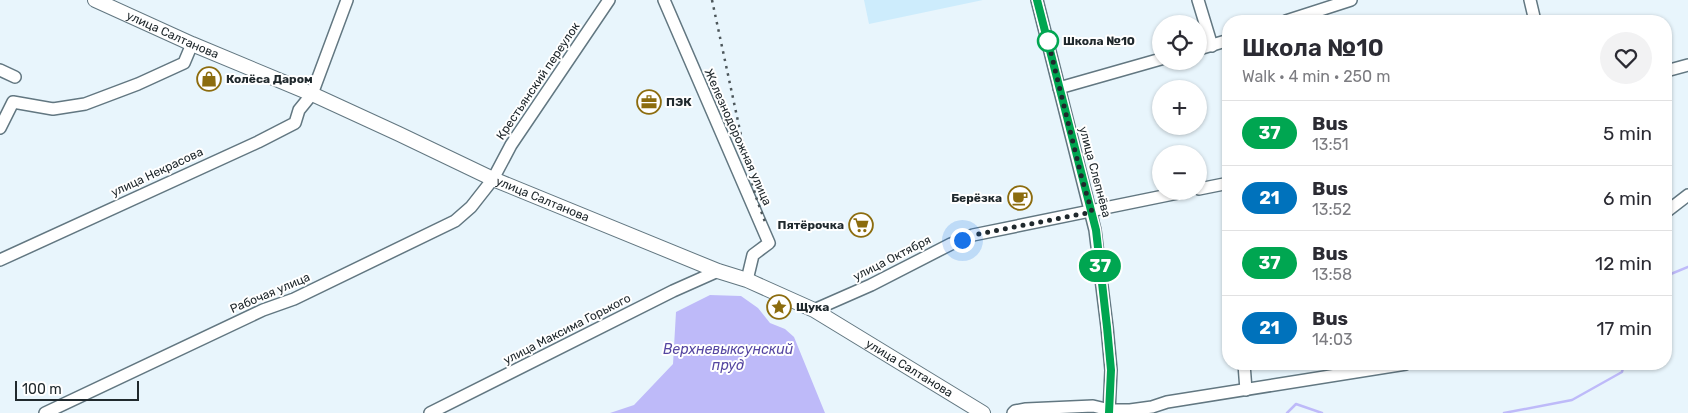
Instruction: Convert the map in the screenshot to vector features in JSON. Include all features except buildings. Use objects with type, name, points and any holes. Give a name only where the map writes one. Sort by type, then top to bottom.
[{"type":"main road","name":"улица Салтанова","points":[[95,0],[192,44],[312,94],[493,179],[718,272],[747,280],[814,310],[983,413]]},
{"type":"street","name":"улица Некрасова","points":[[0,260],[258,142],[294,123],[299,110],[312,94],[347,0]]},
{"type":"street","name":"Крестьянский переулок","points":[[493,179],[510,145],[609,0]]},
{"type":"street","name":"Железнодорожная улица","points":[[664,0],[769,243],[753,255],[747,280]]},
{"type":"street","name":"улица Слепнёва","points":[[1037,0],[1092,212],[1111,370],[1110,412]]},
{"type":"street","points":[[1198,0],[1212,46]]},
{"type":"street","points":[[1305,15],[1351,0]]},
{"type":"street","points":[[1530,0],[1534,15]]},
{"type":"street","points":[[1207,47],[1222,42]]},
{"type":"street","points":[[0,128],[13,102],[53,109],[85,104],[138,84],[184,63],[192,44]]},
{"type":"street","points":[[1059,88],[1152,62]]},
{"type":"street","points":[[1672,69],[1688,65]]},
{"type":"street","points":[[0,70],[15,77]]},
{"type":"street","name":"Рабочая улица","points":[[45,413],[263,310],[294,299],[455,220],[471,207],[493,179]]},
{"type":"street","points":[[1207,187],[1222,184]]},
{"type":"street","points":[[1672,207],[1688,195]]},
{"type":"street","name":"улица Октября","points":[[814,310],[871,285],[951,244],[973,235],[1152,199]]},
{"type":"street","name":"улица Максима Горького","points":[[430,413],[664,295],[718,272]]},
{"type":"street","points":[[1244,370],[1246,390]]},
{"type":"street","points":[[1013,413],[1026,409],[1093,406],[1110,412],[1130,410],[1152,407],[1167,402],[1369,370]]},
{"type":"shaded area","points":[[864,0],[983,0],[869,24]]},
{"type":"water","name":"Верхневыксунский пруд","points":[[710,295],[741,296],[758,308],[770,323],[785,329],[794,337],[825,413],[610,413],[634,405],[673,364],[676,312]]},
{"type":"waterway","points":[[1672,274],[1688,267]]},
{"type":"waterway","points":[[1504,413],[1572,400],[1622,370]]},
{"type":"waterway","points":[[1287,413],[1296,404],[1322,413]]},
{"type":"railway","points":[[712,0],[748,168],[765,222]]},
{"type":"bus line","name":"37","points":[[1037,0],[1096,230],[1111,370],[1109,413]]},
{"type":"place","name":"Школа №10","points":[[1048,41]]},
{"type":"place","name":"Колёса Даром","points":[[209,79]]},
{"type":"place","name":"ПЭК","points":[[649,102]]},
{"type":"place","name":"Берёзка","points":[[1020,198]]},
{"type":"place","name":"Пятёрочка","points":[[861,225]]},
{"type":"place","name":"Щука","points":[[779,307]]},
{"type":"route","points":[[962,240],[973,235],[1092,212],[1048,41]]}]
